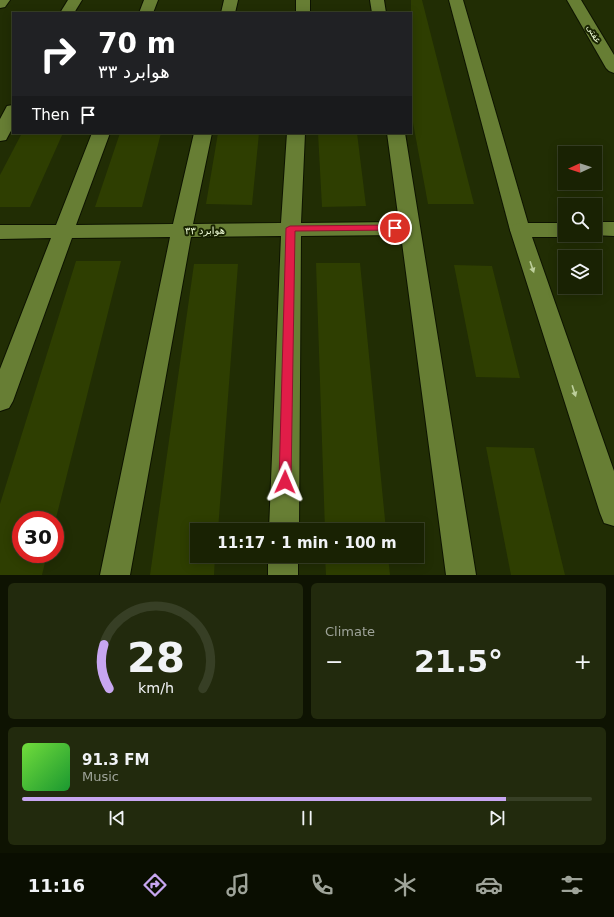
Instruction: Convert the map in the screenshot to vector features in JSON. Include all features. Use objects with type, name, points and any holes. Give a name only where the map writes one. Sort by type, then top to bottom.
[{"type":"street","points":[[0,4],[3,0]]},
{"type":"street","points":[[67,12],[75,0]]},
{"type":"street","points":[[146,12],[151,0]]},
{"type":"street","points":[[228,12],[231,0]]},
{"type":"street","points":[[303,0],[303,12]]},
{"type":"street","points":[[377,0],[379,12]]},
{"type":"street","points":[[456,0],[520,230],[614,513]]},
{"type":"street","name":"عفتی","points":[[574,0],[614,68]]},
{"type":"street","points":[[0,136],[12,112]]},
{"type":"street","points":[[0,401],[101,134]]},
{"type":"street","points":[[115,575],[182,230],[203,134]]},
{"type":"street","points":[[284,523],[290,228],[296,134]]},
{"type":"street","points":[[396,134],[461,575]]},
{"type":"street","name":"۳۳ هوابرد","points":[[0,232],[410,228]]},
{"type":"street","points":[[602,229],[614,228]]},
{"type":"street","points":[[520,230],[558,230]]},
{"type":"street","points":[[283,563],[283,575]]},
{"type":"building","points":[[411,0],[422,0],[474,204],[428,204],[412,117]]},
{"type":"building","points":[[21,134],[63,134],[30,207],[0,207],[0,175]]},
{"type":"building","points":[[120,134],[161,134],[142,207],[95,207]]},
{"type":"building","points":[[218,134],[259,134],[252,205],[206,204]]},
{"type":"building","points":[[318,134],[357,134],[366,206],[322,207]]},
{"type":"building","points":[[76,261],[121,261],[58,511],[12,511],[12,563],[45,563],[42,575],[0,575],[0,504]]},
{"type":"building","points":[[316,263],[360,263],[385,523],[325,523]]},
{"type":"building","points":[[194,264],[238,264],[219,523],[190,523],[190,563],[215,563],[214,575],[150,575]]},
{"type":"building","points":[[454,265],[492,266],[520,378],[476,377]]},
{"type":"building","points":[[486,447],[534,448],[565,575],[511,575]]},
{"type":"building","points":[[325,563],[389,563],[390,575],[326,575]]},
{"type":"route","points":[[285,482],[290,228],[395,228]]}]
